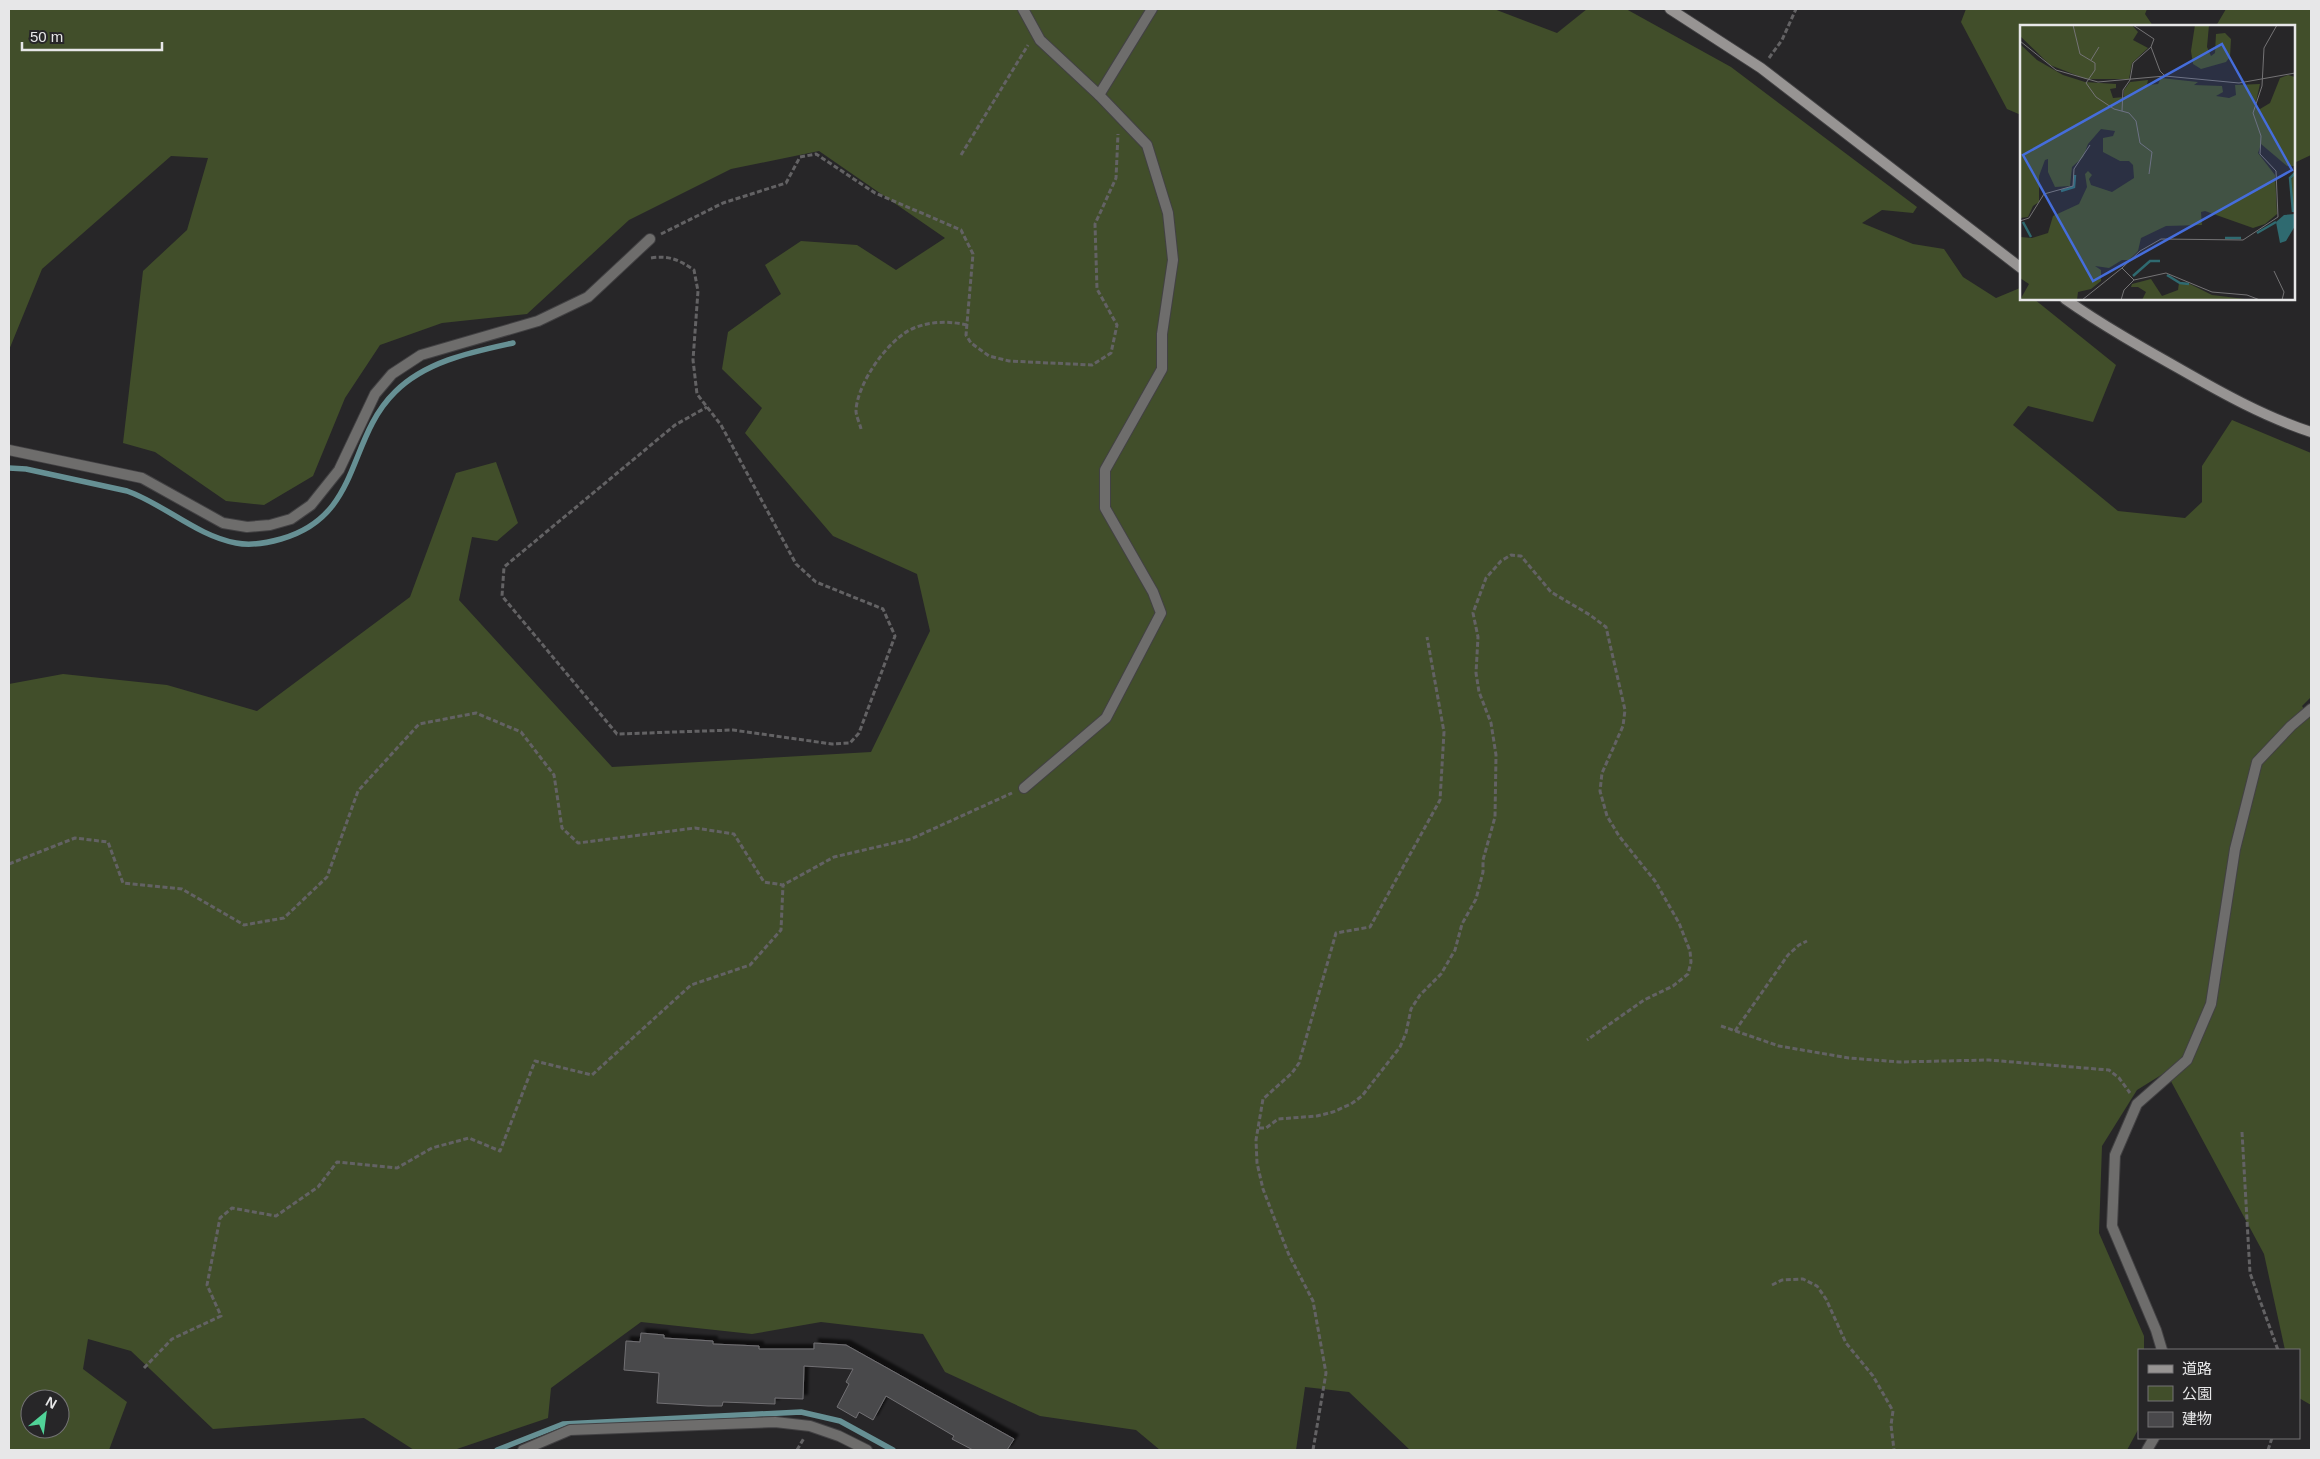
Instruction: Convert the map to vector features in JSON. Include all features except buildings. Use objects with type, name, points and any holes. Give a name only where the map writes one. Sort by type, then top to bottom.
[{"type":"street","points":[[1023,9],[1040,40],[1100,95],[1147,145],[1168,213],[1174,260],[1162,334],[1162,369],[1105,470],[1105,508],[1153,592],[1160,613],[1106,718],[1024,788]]},
{"type":"street","points":[[1100,95],[1152,9]]},
{"type":"street","points":[[1670,9],[1761,68],[2020,267]]},
{"type":"street","points":[[9,450],[142,478],[223,522],[246,527],[270,525],[291,519],[311,505],[339,470],[375,394],[392,374],[422,355],[538,320],[588,297],[650,239]]},
{"type":"street","points":[[2066,300],[2102,325],[2217,390],[2282,422],[2311,432]]},
{"type":"street","points":[[2162,1349],[2156,1330],[2112,1226],[2115,1155],[2137,1104],[2187,1060],[2211,1004],[2235,850],[2257,762],[2290,726],[2311,709]]},
{"type":"street","points":[[522,1450],[570,1430],[775,1422],[810,1426],[839,1436],[867,1450]]},
{"type":"path","points":[[1761,68],[1782,40],[1796,9]]},
{"type":"path","points":[[961,155],[1026,46],[1040,40]]},
{"type":"path","points":[[650,239],[724,203],[786,183],[800,157],[816,154],[875,193],[961,230],[973,254],[966,336],[971,343],[989,356],[1009,362],[1092,365],[1111,353],[1117,324],[1097,289],[1095,224],[1116,178],[1119,116]]},
{"type":"path","points":[[643,265],[650,258],[664,256],[680,261],[694,270],[698,291],[693,360],[697,394],[721,425],[796,564],[816,582],[883,609],[895,636],[859,733],[850,743],[832,744],[733,730],[617,734],[502,596],[504,567],[675,425],[707,407]]},
{"type":"path","points":[[861,429],[856,411],[864,385],[876,362],[894,341],[914,328],[937,322],[953,322],[967,325]]},
{"type":"path","points":[[1259,1128],[1266,1128],[1278,1119],[1317,1116],[1333,1112],[1351,1104],[1362,1096],[1400,1047],[1406,1033],[1411,1009],[1420,995],[1441,974],[1455,950],[1462,924],[1476,899],[1483,872],[1483,860],[1495,817],[1496,755],[1491,723],[1479,692],[1476,673],[1478,637],[1473,613],[1486,578],[1501,561],[1511,555],[1521,556],[1551,592],[1590,615],[1606,627],[1625,710],[1623,726],[1602,773],[1600,791],[1607,816],[1619,836],[1655,881],[1679,923],[1690,951],[1691,962],[1688,974],[1673,986],[1644,1000],[1587,1040]]},
{"type":"path","points":[[1313,1450],[1326,1373],[1315,1310],[1313,1302],[1289,1255],[1263,1189],[1257,1163],[1256,1140],[1263,1098],[1292,1073],[1299,1063],[1336,933],[1370,927],[1440,800],[1444,732],[1427,638]]},
{"type":"path","points":[[9,864],[74,838],[108,842],[123,883],[182,889],[244,925],[284,918],[327,877],[358,791],[419,724],[476,713],[521,732],[554,775],[562,828],[578,844],[695,828],[734,834],[764,882],[783,885],[834,857],[912,838],[1024,788]]},
{"type":"path","points":[[144,1368],[172,1339],[221,1316],[207,1285],[220,1218],[232,1208],[276,1216],[318,1187],[337,1162],[397,1168],[432,1148],[469,1138],[500,1151],[535,1061],[592,1075],[691,985],[750,965],[781,930],[783,885]]},
{"type":"path","points":[[1735,1031],[1788,955],[1799,945],[1807,941]]},
{"type":"path","points":[[1721,1026],[1779,1046],[1849,1058],[1899,1062],[1989,1060],[2109,1070],[2119,1078],[2137,1104]]},
{"type":"path","points":[[2242,1132],[2250,1273],[2278,1349]]},
{"type":"path","points":[[1772,1286],[1782,1280],[1803,1279],[1817,1286],[1826,1299],[1846,1343],[1873,1376],[1893,1411],[1891,1425],[1894,1450]]},
{"type":"green space","points":[[9,9],[1494,9],[1557,33],[1587,9],[1626,9],[1731,67],[1917,207],[1913,213],[1882,210],[1862,223],[1913,244],[1944,249],[1963,277],[1996,298],[2020,288],[2020,300],[2035,300],[2116,365],[2093,422],[2028,406],[2013,425],[2118,511],[2185,518],[2202,502],[2202,466],[2232,420],[2311,453],[2311,697],[2302,706],[2311,720],[2311,1405],[2300,1399],[2300,1349],[2285,1349],[2264,1254],[2166,1072],[2137,1090],[2102,1146],[2099,1233],[2144,1336],[2144,1349],[2138,1349],[2138,1430],[2127,1450],[1410,1450],[1349,1392],[1305,1387],[1296,1450],[1160,1450],[1136,1430],[1040,1416],[945,1372],[923,1334],[821,1322],[752,1334],[641,1322],[551,1388],[548,1418],[454,1450],[414,1450],[364,1418],[213,1429],[131,1351],[88,1339],[83,1369],[127,1402],[109,1450],[9,1450],[9,684],[63,674],[167,685],[257,711],[410,597],[456,473],[496,462],[518,523],[497,541],[472,537],[459,600],[612,767],[871,752],[930,631],[917,574],[833,536],[745,433],[762,408],[722,369],[728,332],[781,294],[765,265],[801,241],[857,245],[896,270],[945,238],[819,151],[731,169],[629,220],[527,314],[442,323],[380,345],[345,398],[313,476],[264,505],[226,501],[155,452],[123,443],[143,271],[187,230],[208,158],[171,156],[42,269],[9,350]]},
{"type":"green space","points":[[1966,9],[2147,9],[2145,14],[2152,25],[2020,25],[2020,115],[2007,109],[1961,22]]},
{"type":"green space","points":[[2226,9],[2311,9],[2311,155],[2295,163],[2295,25],[2217,25]]},
{"type":"waterway","points":[[9,468],[26,469],[127,491],[208,534],[236,543],[259,544],[281,539],[307,528],[326,513],[340,495],[379,411],[407,381],[450,359],[513,343]]},
{"type":"waterway","points":[[497,1450],[563,1424],[801,1412],[840,1421],[893,1450]]}]
